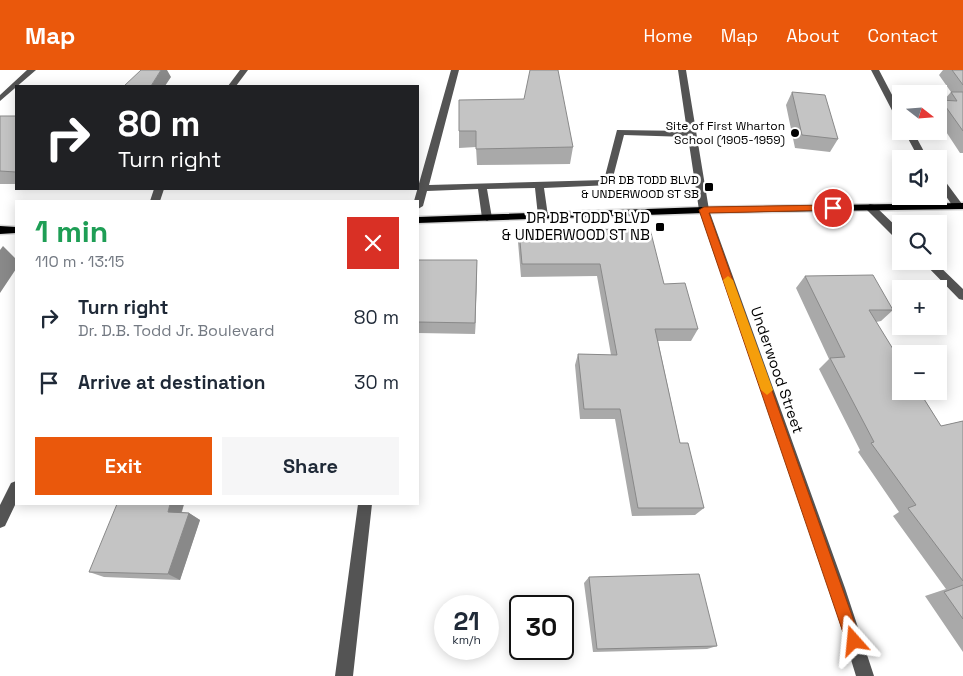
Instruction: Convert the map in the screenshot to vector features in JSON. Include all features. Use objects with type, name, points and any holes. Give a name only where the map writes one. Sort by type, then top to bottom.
[{"type":"main road","points":[[419,220],[704,210],[960,206]]},
{"type":"main road","points":[[0,230],[15,230]]},
{"type":"street","points":[[15,85],[32,70]]},
{"type":"street","points":[[233,85],[244,70]]},
{"type":"street","points":[[419,202],[455,70]]},
{"type":"street","name":"Underwood Street","points":[[682,70],[704,210],[837,588],[865,676]]},
{"type":"street","points":[[875,70],[892,103]]},
{"type":"street","points":[[0,99],[15,85]]},
{"type":"street","points":[[422,188],[608,183],[620,132],[692,134]]},
{"type":"street","points":[[539,184],[543,216]]},
{"type":"street","points":[[482,186],[487,218]]},
{"type":"street","points":[[947,189],[960,206]]},
{"type":"street","points":[[870,207],[892,228]]},
{"type":"street","points":[[936,270],[963,296]]},
{"type":"street","points":[[0,520],[15,490]]},
{"type":"street","points":[[344,676],[365,505]]},
{"type":"building","points":[[141,70],[161,70],[152,85],[125,85]]},
{"type":"building","points":[[530,70],[558,70],[573,147],[476,149],[476,131],[459,131],[459,100],[524,99]]},
{"type":"building","points":[[952,70],[963,70],[963,85]]},
{"type":"building","points":[[792,92],[825,95],[838,139],[802,135]]},
{"type":"building","points":[[951,92],[963,92],[963,131],[948,110],[948,100],[957,101]]},
{"type":"building","points":[[0,116],[15,116],[15,172],[0,171]]},
{"type":"building","points":[[650,229],[664,284],[685,283],[698,329],[655,329],[680,443],[688,443],[704,508],[638,508],[620,409],[584,409],[578,354],[617,355],[600,264],[522,264],[519,230]]},
{"type":"building","points":[[419,260],[477,260],[475,323],[419,322]]},
{"type":"building","points":[[873,275],[892,308],[892,310],[869,310],[892,347],[892,400],[925,400],[941,426],[963,421],[963,581],[908,508],[916,505],[871,443],[874,442],[830,358],[845,357],[805,276]]},
{"type":"building","points":[[117,505],[170,505],[168,512],[189,513],[168,574],[89,572]]},
{"type":"building","points":[[699,574],[717,646],[597,649],[589,577]]},
{"type":"building","points":[[963,585],[963,619],[944,592]]},
{"type":"slow traffic","points":[[728,280],[767,390]]},
{"type":"place","name":"Site of First Wharton School (1905-1959)","points":[[795,133]]},
{"type":"place","name":"DR DB TODD BLVD & UNDERWOOD ST SB","points":[[709,187]]},
{"type":"place","name":"DR DB TODD BLVD & UNDERWOOD ST NB","points":[[660,227]]},
{"type":"route","points":[[833,208],[704,210],[854,641]]}]
